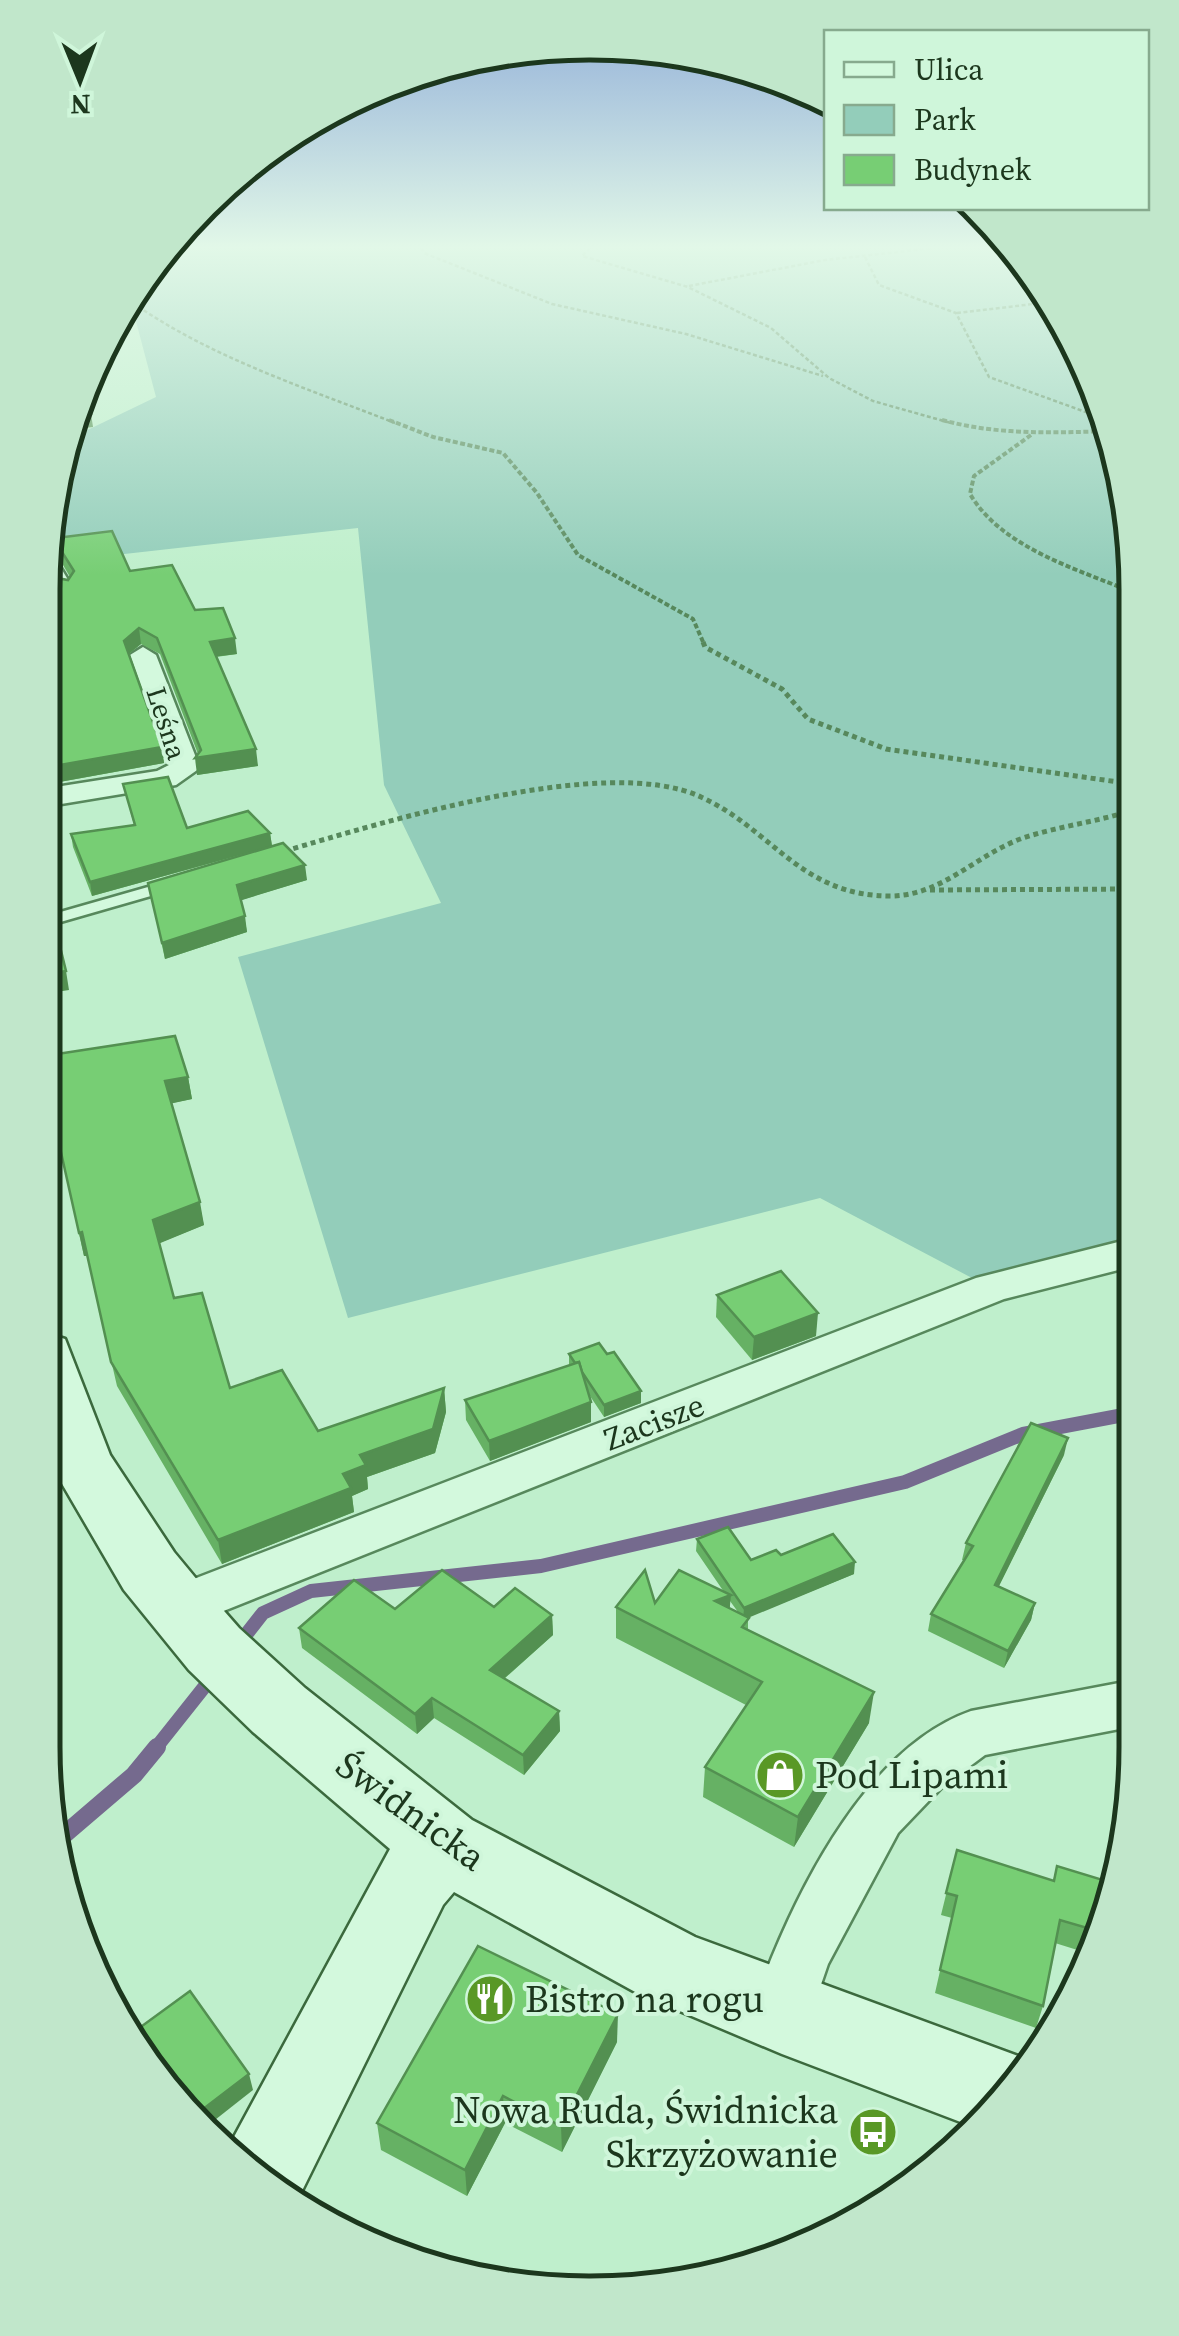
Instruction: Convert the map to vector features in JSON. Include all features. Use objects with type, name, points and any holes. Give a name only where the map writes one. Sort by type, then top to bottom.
[{"type":"street","name":"Leśna","points":[[60,795],[165,778],[185,768],[143,655]]},
{"type":"street","name":"Zacisze","points":[[211,1644],[764,1380],[991,1288],[1119,1256]]},
{"type":"street","name":"Świdnicka","points":[[60,1412],[81,1464],[149,1571],[211,1644],[444,1844],[666,1965],[782,2014],[993,2090]]},
{"type":"street","points":[[782,2014],[801,1954],[878,1815],[922,1770],[971,1734],[1119,1706]]},
{"type":"street","points":[[267,2167],[415,1879],[444,1844]]},
{"type":"lane","points":[[60,575],[68,588]]},
{"type":"lane","points":[[60,917],[274,854]]},
{"type":"path","points":[[230,357],[433,437],[502,453],[538,493],[578,555],[694,619],[704,647],[782,689],[808,719],[886,748],[1119,782]]},
{"type":"path","points":[[761,357],[829,378],[873,401],[974,429],[1032,434],[1095,432]]},
{"type":"path","points":[[805,357],[829,378]]},
{"type":"path","points":[[978,357],[989,378],[1089,414]]},
{"type":"path","points":[[1032,434],[1024,446],[983,467],[972,479],[970,491],[981,515],[1016,540],[1119,586]]},
{"type":"path","points":[[274,854],[384,822],[548,788],[617,783],[668,786],[713,801],[785,859],[823,883],[882,896],[928,890],[1119,889]]},
{"type":"path","points":[[928,890],[1010,843],[1119,814]]},
{"type":"green space","points":[[145,357],[1065,357],[1101,452],[1118,555],[1119,1258],[991,1288],[820,1198],[348,1318],[238,957],[441,903],[384,785],[358,528],[61,561],[70,486],[84,432],[156,397]]},
{"type":"building","points":[[112,531],[130,571],[172,565],[195,610],[223,608],[235,638],[210,642],[256,749],[195,758],[201,750],[157,638],[139,628],[124,641],[162,747],[60,765],[60,579],[68,580],[74,571],[61,551],[63,537]]},
{"type":"building","points":[[168,777],[187,828],[248,811],[270,833],[90,882],[71,834],[135,825],[123,784]]},
{"type":"building","points":[[283,843],[305,865],[237,885],[245,916],[162,943],[148,883]]},
{"type":"building","points":[[60,947],[66,971],[60,972]]},
{"type":"building","points":[[175,1036],[188,1077],[165,1081],[200,1202],[153,1220],[174,1298],[202,1293],[230,1388],[282,1370],[318,1431],[444,1388],[433,1429],[360,1455],[366,1465],[343,1474],[351,1488],[218,1540],[111,1362],[60,1148],[60,1054]]},
{"type":"building","points":[[781,1271],[818,1313],[754,1337],[717,1295]]},
{"type":"building","points":[[599,1343],[607,1354],[614,1352],[641,1391],[604,1405],[579,1362],[575,1363],[569,1354]]},
{"type":"building","points":[[579,1362],[591,1402],[489,1441],[465,1400]]},
{"type":"building","points":[[1031,1423],[1068,1438],[995,1585],[1035,1603],[1008,1651],[931,1614],[973,1546],[966,1543]]},
{"type":"building","points":[[728,1527],[751,1560],[776,1550],[781,1555],[833,1534],[855,1562],[744,1608],[697,1539]]},
{"type":"building","points":[[442,1570],[494,1607],[515,1588],[552,1615],[490,1670],[559,1711],[523,1755],[432,1698],[415,1714],[299,1628],[354,1580],[395,1609]]},
{"type":"building","points":[[645,1570],[655,1603],[679,1570],[731,1595],[715,1601],[749,1618],[742,1627],[874,1692],[798,1817],[705,1767],[762,1682],[616,1607]]},
{"type":"building","points":[[957,1850],[1054,1881],[1057,1866],[1102,1880],[1087,1928],[1060,1920],[1043,2006],[940,1970],[957,1896],[946,1893]]},
{"type":"building","points":[[478,1946],[618,2014],[561,2126],[503,2096],[465,2170],[377,2123]]},
{"type":"building","points":[[190,1991],[249,2074],[203,2109],[169,2069],[141,2027]]},
{"type":"waterway","points":[[237,1646],[263,1613],[311,1591],[541,1566],[905,1482],[1023,1434],[1119,1416]]},
{"type":"waterway","points":[[155,1749],[213,1676]]},
{"type":"waterway","points":[[67,1832],[134,1775],[157,1747]]},
{"type":"place","name":"Pod Lipami","points":[[780,1775]]},
{"type":"place","name":"Bistro na rogu","points":[[490,1999]]},
{"type":"place","name":"Nowa Ruda, Świdnicka Skrzyżowanie","points":[[873,2132]]}]
